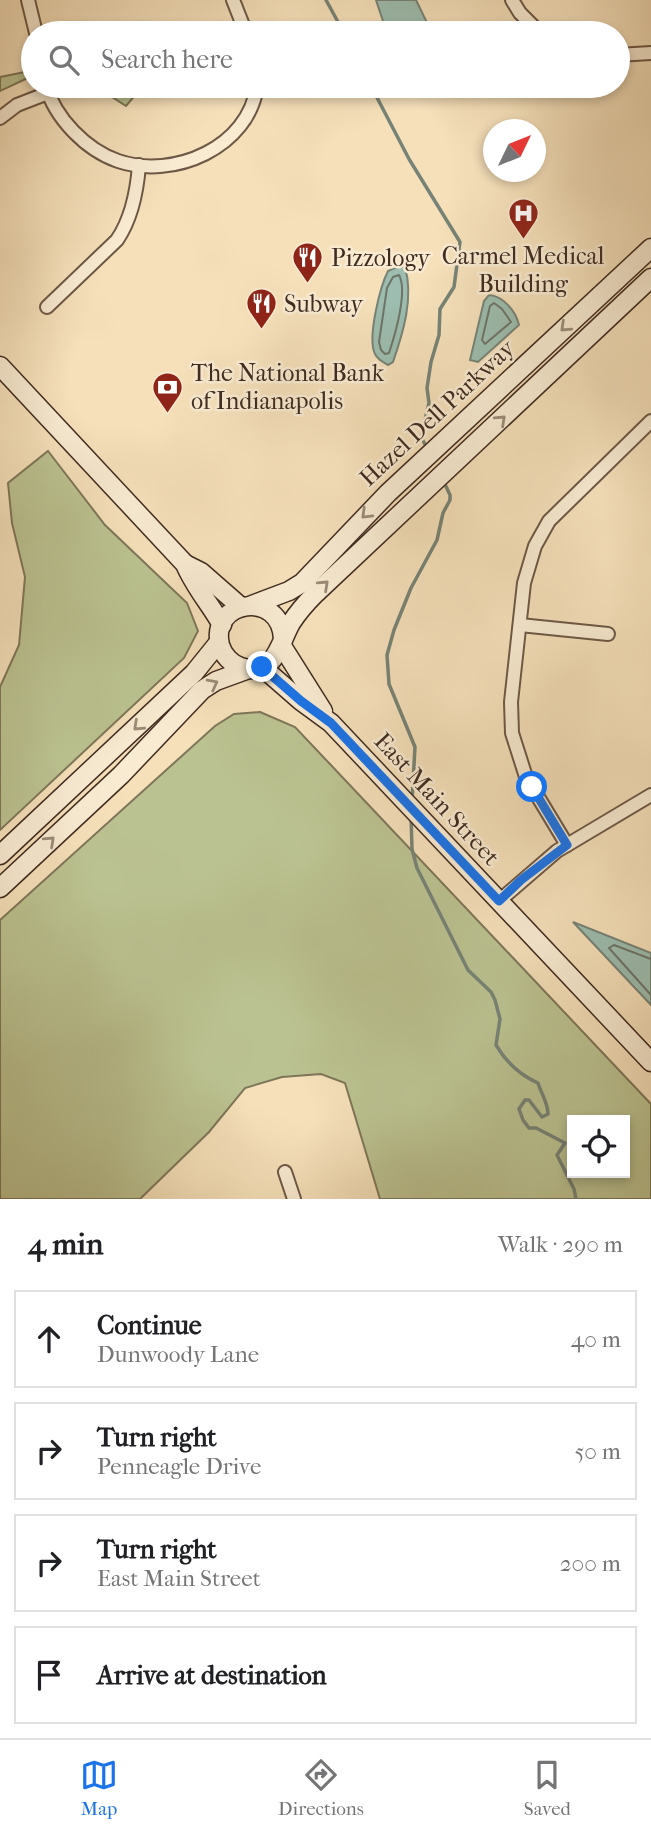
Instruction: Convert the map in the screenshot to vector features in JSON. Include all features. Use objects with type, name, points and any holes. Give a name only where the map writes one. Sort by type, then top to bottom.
[{"type":"main road","name":"Hazel Dell Parkway","points":[[246,606],[289,591],[302,583],[358,522],[440,443],[651,248]]},
{"type":"main road","name":"Hazel Dell Parkway","points":[[282,642],[302,607],[651,278]]},
{"type":"main road","points":[[0,366],[185,564],[201,572],[246,606],[263,608],[276,618],[281,628],[282,642],[275,659],[216,681],[202,690],[121,775],[0,888]]},
{"type":"main road","points":[[185,564],[192,581],[210,604],[224,653],[232,663],[256,668]]},
{"type":"main road","points":[[0,855],[194,673],[220,633],[227,616],[246,606]]},
{"type":"main road","name":"East Main Street","points":[[282,642],[302,681],[331,723],[651,1062]]},
{"type":"main road","name":"East Main Street","points":[[256,668],[331,723]]},
{"type":"street","points":[[28,0],[33,21]]},
{"type":"street","points":[[233,0],[241,21]]},
{"type":"street","points":[[512,0],[528,21]]},
{"type":"street","points":[[630,54],[651,53]]},
{"type":"street","points":[[0,118],[31,98]]},
{"type":"street","points":[[52,98],[67,124],[97,151],[119,161],[139,165],[182,162],[197,158],[219,146],[241,124],[254,98]]},
{"type":"street","points":[[47,307],[117,240],[124,230],[133,203],[139,165]]},
{"type":"street","points":[[567,845],[526,776],[514,744],[511,710],[528,563],[544,528],[561,506],[651,421]]},
{"type":"street","points":[[520,625],[608,634]]},
{"type":"street","points":[[499,901],[521,880],[567,845],[651,795]]},
{"type":"street","points":[[285,1172],[294,1199]]},
{"type":"green space","points":[[21,73],[21,81],[0,91],[0,77]]},
{"type":"green space","points":[[114,98],[133,98],[126,106]]},
{"type":"green space","points":[[48,451],[105,525],[187,603],[198,631],[184,658],[0,830],[0,687],[19,645],[25,577],[12,523],[8,483]]},
{"type":"green space","points":[[260,712],[295,727],[651,1104],[651,1199],[380,1199],[345,1083],[321,1074],[282,1077],[245,1088],[209,1132],[140,1199],[0,1199],[0,920],[215,726],[234,714]]},
{"type":"water","points":[[376,0],[416,0],[426,21],[383,21]]},
{"type":"water","points":[[405,267],[408,303],[397,351],[393,362],[388,365],[375,354],[373,325],[388,271]]},
{"type":"water","points":[[489,295],[508,305],[519,325],[478,362],[470,360],[484,301]]},
{"type":"water","points":[[573,922],[651,953],[651,1005]]},
{"type":"waterway","points":[[326,0],[337,21]]},
{"type":"waterway","points":[[377,98],[409,159],[460,242],[454,287],[440,309],[439,335],[431,362],[427,388],[429,403],[421,437],[427,448]]},
{"type":"waterway","points":[[412,801],[415,747],[389,684],[387,655],[411,588],[437,540],[443,513],[450,500],[443,480]]},
{"type":"waterway","points":[[411,816],[412,849],[417,868],[468,970],[491,992],[495,1000],[500,1019],[496,1045],[514,1067],[538,1083],[546,1102],[548,1114],[542,1117],[529,1100],[525,1100],[519,1109],[523,1120],[529,1128],[536,1128],[565,1143],[557,1155],[574,1189],[576,1199]]},
{"type":"place","name":"Carmel Medical Building","points":[[523,241]]},
{"type":"place","name":"Pizzology","points":[[308,285]]},
{"type":"place","name":"Subway","points":[[261,331]]},
{"type":"place","name":"The National Bank of Indianapolis","points":[[168,414]]},
{"type":"route","points":[[262,667],[331,723],[499,901],[551,855],[567,845],[532,787]]}]
